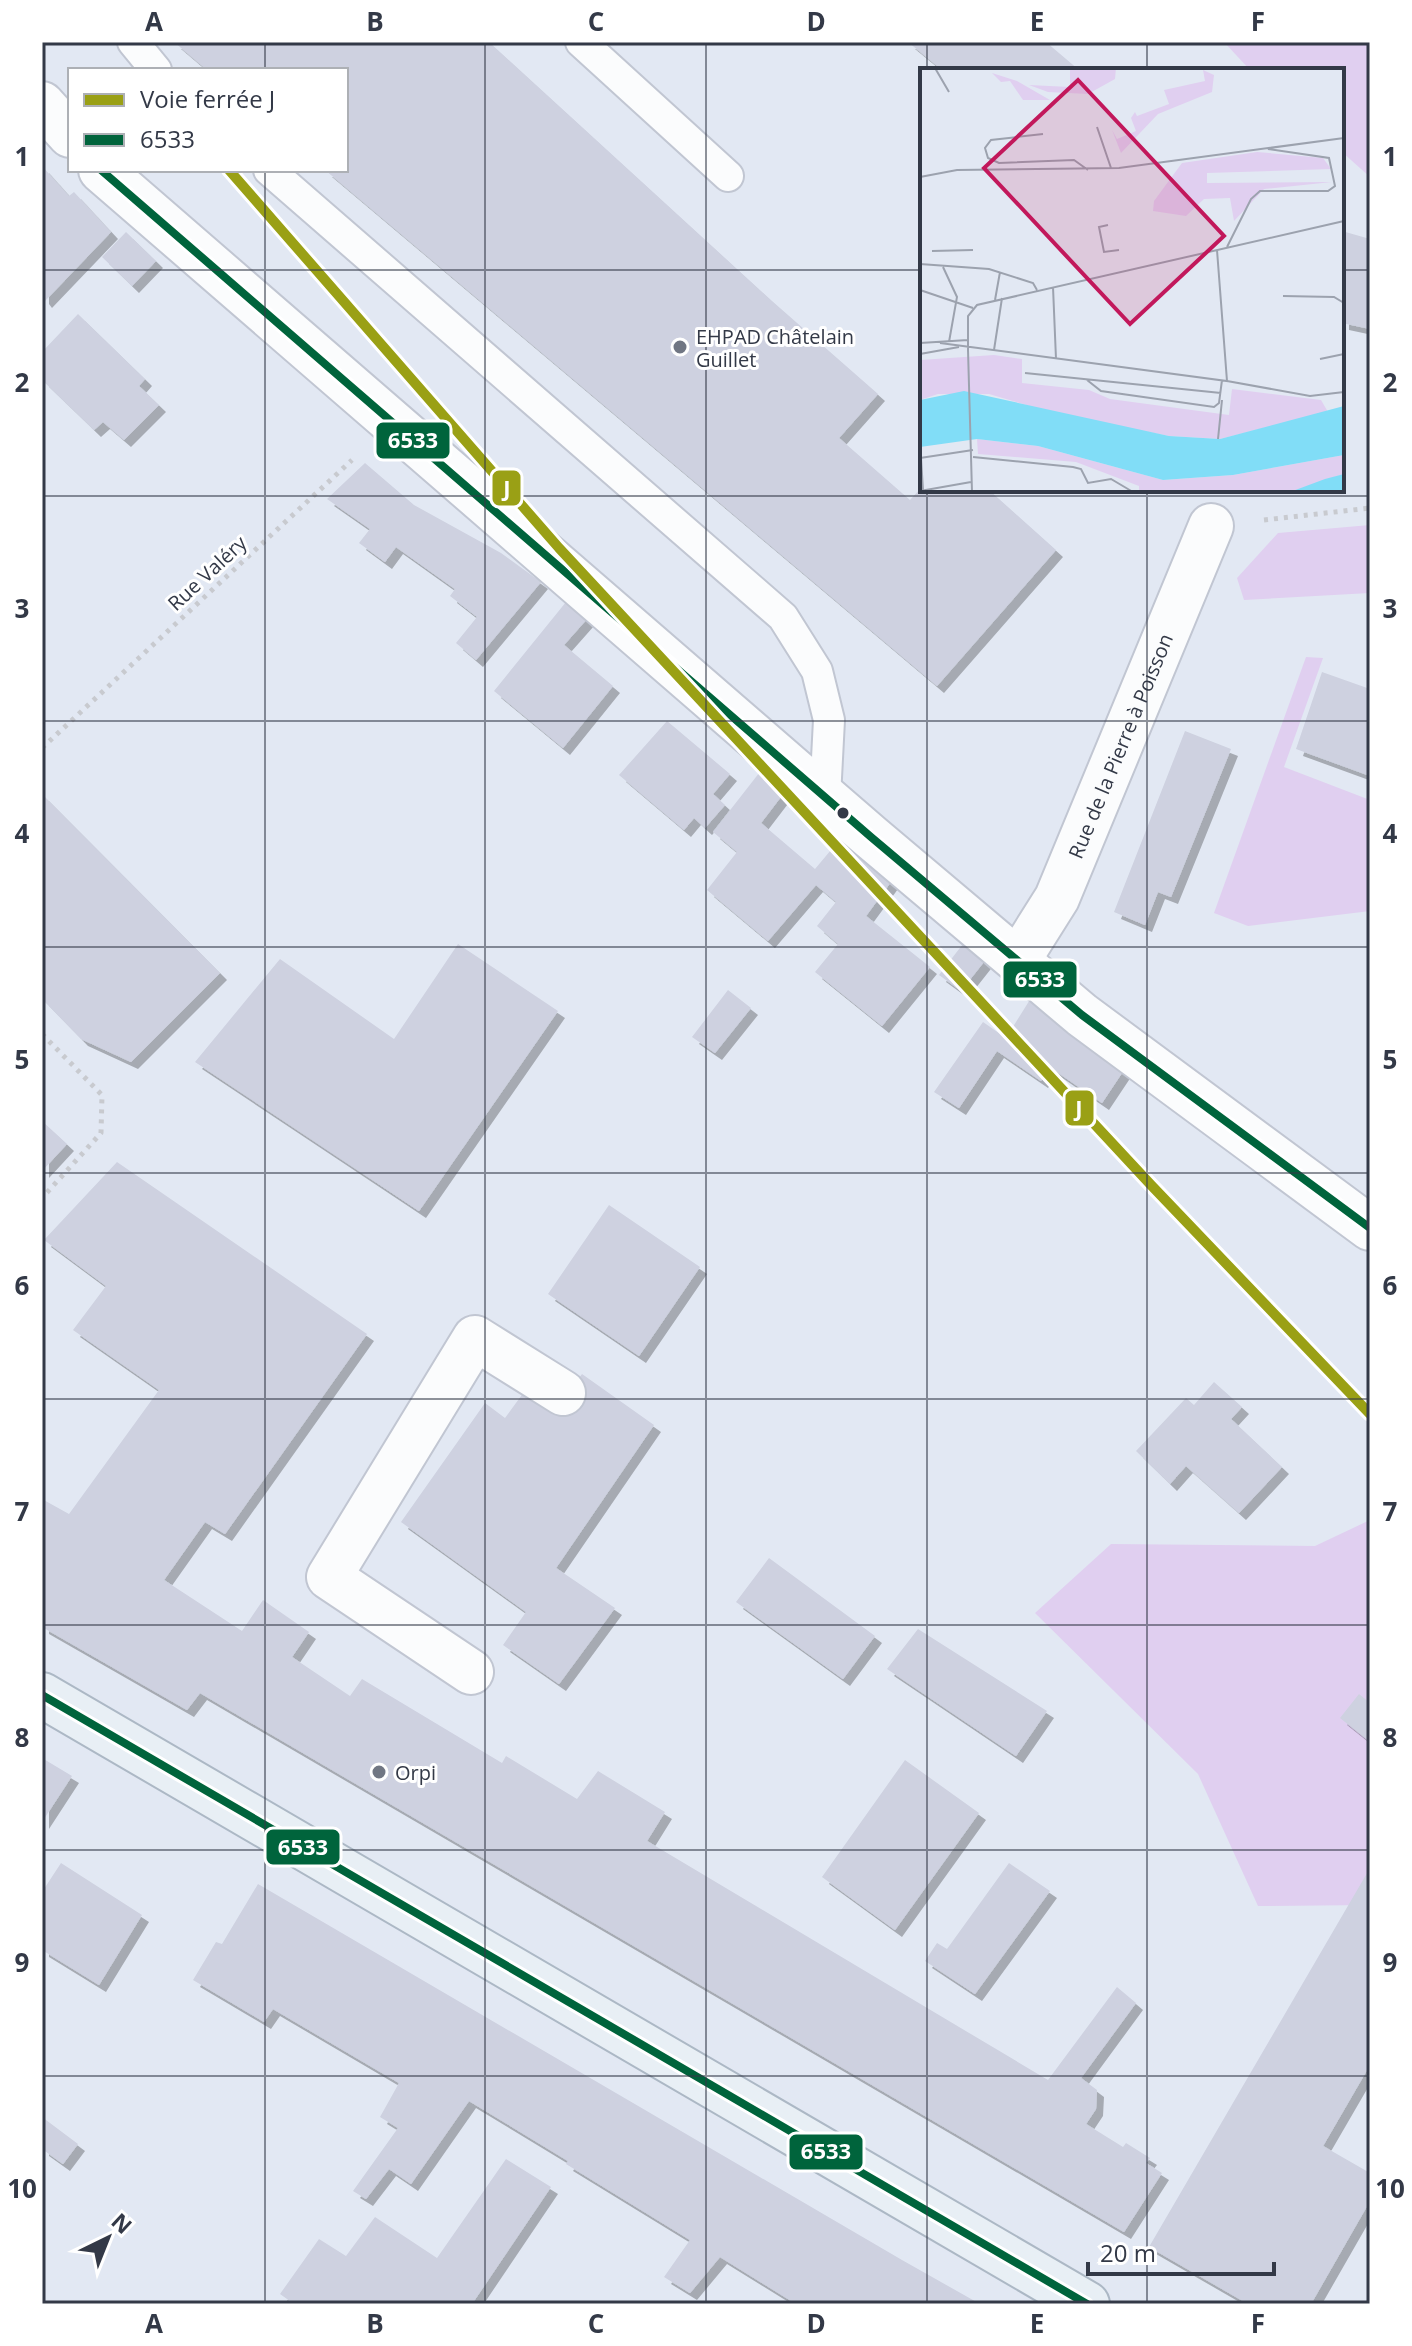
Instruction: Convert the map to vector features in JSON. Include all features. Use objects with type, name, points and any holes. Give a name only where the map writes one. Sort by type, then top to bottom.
[{"type":"main road","points":[[42,1695],[1087,2304]]},
{"type":"street","points":[[42,104],[68,133]]},
{"type":"street","points":[[103,172],[825,797],[1082,1015],[1370,1228]]},
{"type":"street","name":"Rue de la Pierre à Poisson","points":[[1018,960],[1057,898],[1211,526]]},
{"type":"street","points":[[471,1672],[329,1577],[475,1338],[563,1393]]},
{"type":"lane","points":[[133,42],[154,68]]},
{"type":"lane","points":[[581,42],[728,176]]},
{"type":"lane","points":[[271,172],[783,617],[817,671],[829,720],[825,797]]},
{"type":"path","name":"Rue Valéry","points":[[42,748],[393,422]]},
{"type":"path","points":[[1211,526],[1370,508]]},
{"type":"path","points":[[42,1034],[102,1095],[101,1133],[42,1198]]},
{"type":"shaded area","points":[[1224,42],[1370,42],[1370,177],[1344,154],[1344,68],[1248,68]]},
{"type":"shaded area","points":[[1370,525],[1370,593],[1244,600],[1237,578],[1278,533]]},
{"type":"shaded area","points":[[1306,657],[1323,658],[1284,767],[1370,800],[1370,911],[1248,926],[1214,913]]},
{"type":"shaded area","points":[[1370,1520],[1370,1905],[1258,1906],[1198,1774],[1035,1613],[1111,1544],[1315,1546]]},
{"type":"building","name":"EHPAD Châtelain Guillet","points":[[174,42],[489,42],[878,394],[839,438],[910,500],[920,489],[920,492],[991,492],[1056,550],[937,686],[327,172],[348,172],[348,68],[205,68]]},
{"type":"building","points":[[908,42],[1046,42],[1077,68],[940,68]]},
{"type":"building","points":[[42,166],[69,196],[74,192],[111,232],[45,301],[42,297]]},
{"type":"building","points":[[126,232],[156,261],[132,286],[102,257]]},
{"type":"building","points":[[1344,232],[1370,239],[1370,329],[1344,323]]},
{"type":"building","points":[[78,314],[145,379],[139,386],[159,405],[124,440],[103,422],[94,430],[42,380],[42,352]]},
{"type":"building","points":[[365,463],[414,505],[501,553],[541,582],[476,660],[456,643],[477,617],[450,596],[455,589],[396,547],[385,562],[359,543],[370,529],[327,499]]},
{"type":"building","points":[[566,602],[587,619],[564,645],[613,686],[563,748],[494,691]]},
{"type":"building","points":[[1322,672],[1370,689],[1370,776],[1296,749]]},
{"type":"building","points":[[667,721],[730,774],[713,794],[725,805],[705,828],[694,818],[684,830],[619,775]]},
{"type":"building","points":[[1185,731],[1231,749],[1171,897],[1158,892],[1145,925],[1114,912]]},
{"type":"building","points":[[763,768],[787,789],[761,823],[815,869],[841,838],[891,882],[866,916],[930,967],[882,1026],[815,972],[838,944],[817,926],[836,902],[816,885],[768,941],[707,890],[737,852],[713,832]]},
{"type":"building","points":[[42,794],[220,973],[131,1062],[81,1039],[42,999]]},
{"type":"building","points":[[966,940],[987,958],[961,991],[939,975]]},
{"type":"building","points":[[458,944],[558,1011],[419,1211],[195,1062],[280,959],[394,1039]]},
{"type":"building","points":[[728,990],[751,1008],[715,1053],[692,1037]]},
{"type":"building","points":[[1031,998],[1126,1067],[1102,1103],[1051,1068],[1041,1081],[997,1051],[959,1108],[934,1092],[983,1022],[1006,1038]]},
{"type":"building","points":[[42,1121],[67,1144],[42,1171]]},
{"type":"building","points":[[117,1162],[367,1334],[225,1534],[205,1522],[164,1580],[242,1631],[263,1600],[309,1632],[292,1657],[350,1696],[362,1679],[502,1763],[506,1756],[577,1799],[598,1771],[665,1812],[647,1841],[1048,2080],[1117,1987],[1136,2003],[1081,2078],[1097,2090],[1096,2109],[1086,2124],[1123,2147],[1126,2143],[1150,2158],[1146,2163],[1162,2173],[1124,2232],[200,1693],[187,1710],[42,1627],[42,1499],[69,1514],[159,1390],[73,1330],[106,1286],[44,1240]]},
{"type":"building","points":[[609,1205],[700,1267],[639,1356],[548,1294]]},
{"type":"building","points":[[582,1374],[654,1425],[556,1568],[615,1608],[559,1684],[503,1645],[526,1612],[401,1522],[485,1403],[505,1418],[524,1392],[554,1412]]},
{"type":"building","points":[[1214,1382],[1242,1407],[1231,1419],[1282,1467],[1239,1513],[1186,1466],[1170,1484],[1136,1451],[1186,1398],[1194,1405]]},
{"type":"building","points":[[769,1558],[875,1636],[843,1679],[736,1602]]},
{"type":"building","points":[[918,1629],[1047,1711],[1016,1756],[887,1669]]},
{"type":"building","points":[[1359,1694],[1370,1703],[1370,1742],[1340,1718]]},
{"type":"building","points":[[42,1758],[72,1776],[42,1822]]},
{"type":"building","points":[[905,1760],[979,1813],[895,1930],[822,1877]]},
{"type":"building","points":[[61,1863],[142,1915],[99,1985],[42,1950],[42,1892]]},
{"type":"building","points":[[1009,1863],[1050,1891],[975,1994],[925,1961],[937,1943],[947,1949]]},
{"type":"building","points":[[1370,1868],[1370,2065],[1323,2146],[1370,2173],[1370,2201],[1311,2304],[1248,2304],[1149,2247]]},
{"type":"building","points":[[258,1884],[980,2304],[796,2304],[720,2257],[690,2293],[664,2277],[690,2240],[469,2101],[411,2184],[389,2169],[366,2199],[353,2191],[398,2128],[380,2117],[399,2083],[273,2009],[264,2022],[193,1980],[216,1942],[222,1944]]},
{"type":"building","points":[[42,2117],[78,2144],[63,2164],[42,2149]]},
{"type":"building","points":[[506,2159],[551,2187],[472,2304],[294,2304],[280,2294],[319,2239],[346,2256],[375,2217],[437,2258]]},
{"type":"rail line","name":"J","points":[[231,172],[559,548],[1151,1185],[1370,1414]]},
{"type":"transit line","name":"6533","points":[[103,172],[871,837],[1082,1015],[1370,1228]]},
{"type":"transit line","name":"6533","points":[[42,1695],[1087,2304]]},
{"type":"place","name":"EHPAD Châtelain Guillet","points":[[680,347]]},
{"type":"place","name":"Orpi","points":[[379,1772]]}]
